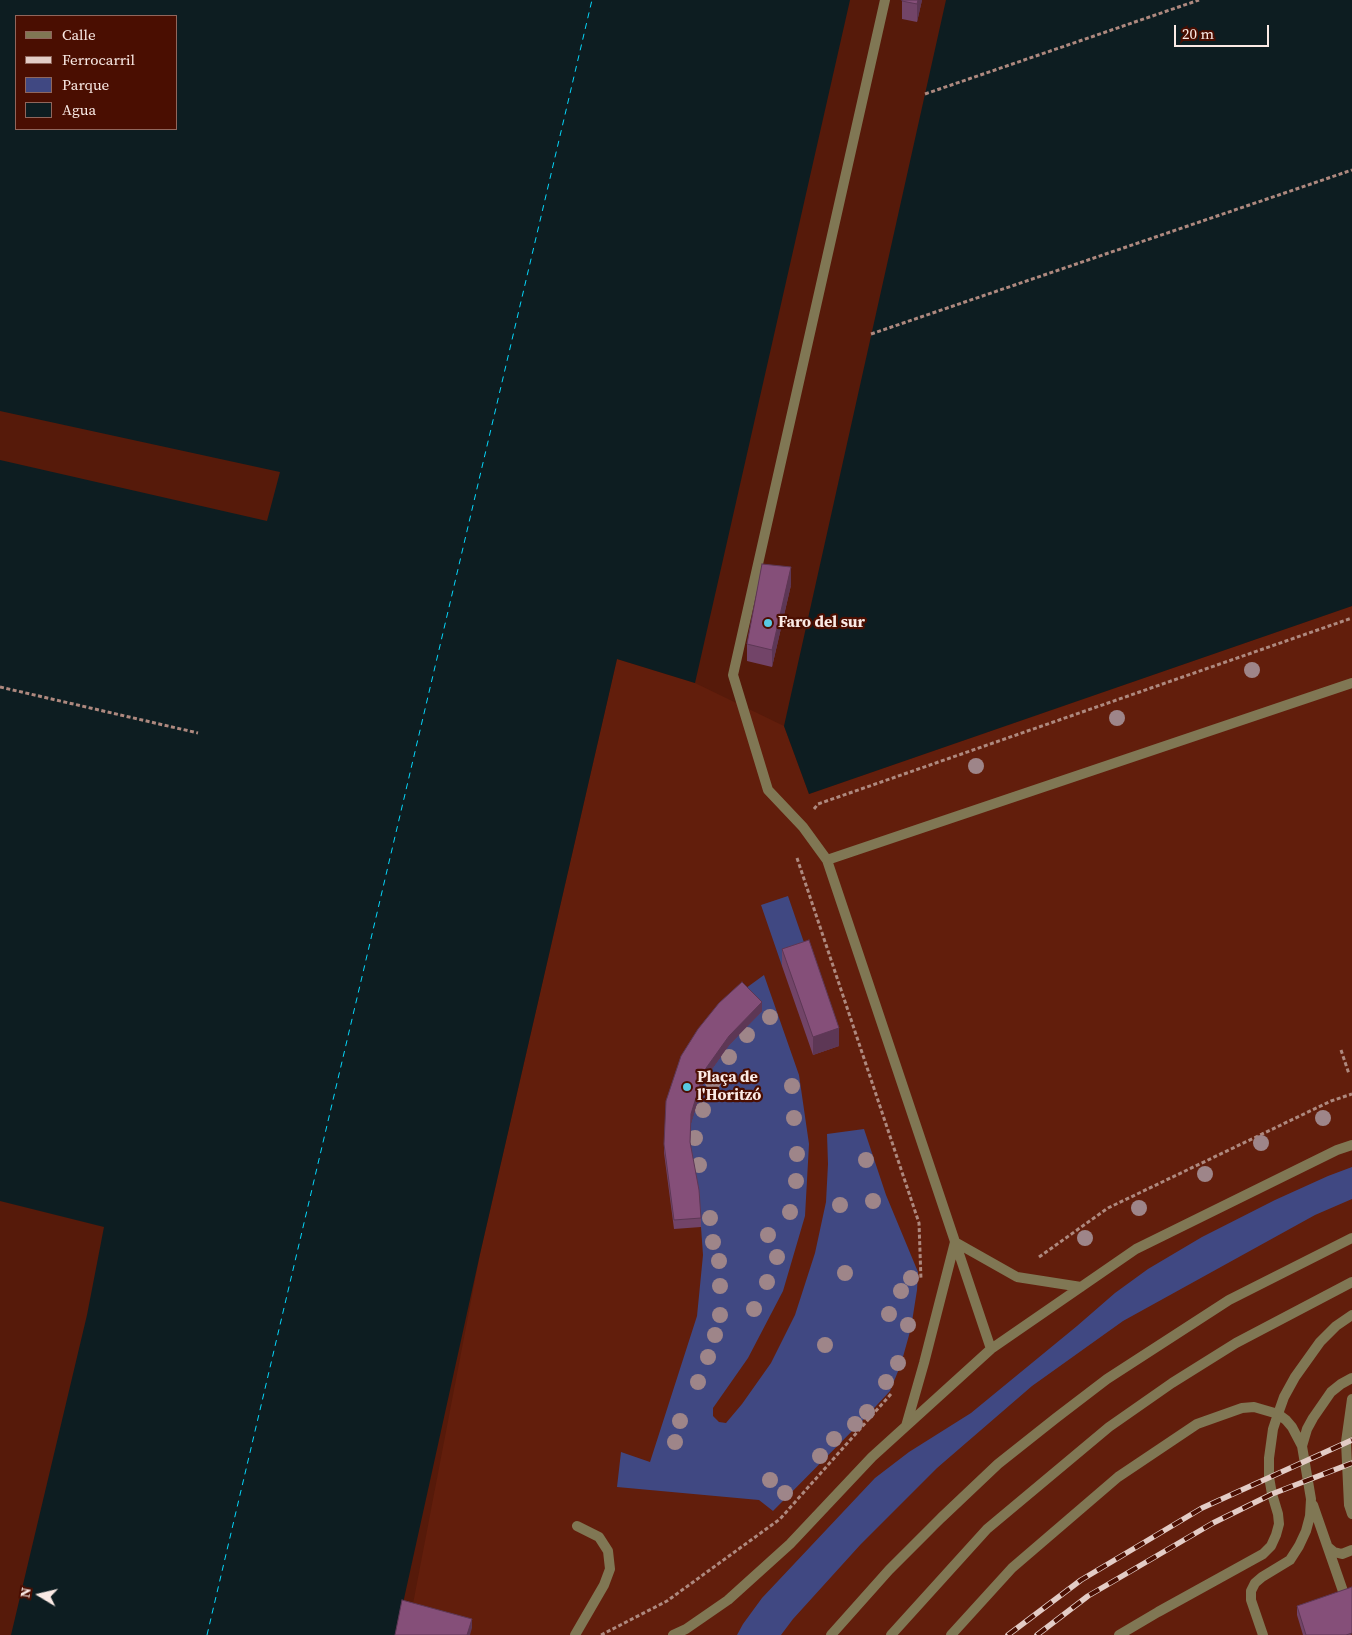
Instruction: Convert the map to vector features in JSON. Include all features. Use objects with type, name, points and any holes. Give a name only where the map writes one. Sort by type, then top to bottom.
[{"type":"street","points":[[885,0],[733,675],[768,790],[803,827],[827,860],[991,1349]]},
{"type":"street","points":[[827,860],[1352,683]]},
{"type":"street","points":[[673,1635],[686,1629],[735,1594],[790,1544],[872,1457],[991,1349],[1136,1249],[1337,1150],[1352,1145]]},
{"type":"street","points":[[831,1635],[889,1570],[998,1464],[1107,1379],[1229,1300],[1352,1238]]},
{"type":"street","points":[[955,1242],[1018,1277],[1081,1287]]},
{"type":"street","points":[[906,1427],[955,1242]]},
{"type":"street","points":[[891,1635],[987,1529],[1109,1427],[1172,1383],[1236,1343],[1352,1282]]},
{"type":"street","points":[[1119,1635],[1263,1554],[1271,1546],[1279,1524],[1269,1477],[1269,1458],[1273,1430],[1278,1414],[1284,1397],[1295,1377],[1320,1342],[1336,1326],[1352,1315]]},
{"type":"street","points":[[1302,1446],[1307,1429],[1321,1405],[1331,1392],[1352,1378]]},
{"type":"street","points":[[1352,1399],[1346,1442],[1349,1505],[1352,1514]]},
{"type":"street","points":[[951,1635],[1012,1568],[1118,1476],[1197,1424],[1242,1408],[1254,1407],[1278,1414],[1292,1427],[1302,1446],[1311,1499],[1352,1617]]},
{"type":"street","points":[[1263,1635],[1250,1600],[1251,1591],[1255,1583],[1262,1577],[1290,1560],[1306,1531],[1310,1516],[1311,1499]]},
{"type":"street","points":[[575,1635],[604,1585],[610,1569],[608,1551],[599,1537],[577,1526]]},
{"type":"street","points":[[1328,1547],[1334,1552],[1342,1554],[1352,1550]]},
{"type":"path","points":[[925,94],[1199,0]]},
{"type":"path","points":[[871,334],[1352,170]]},
{"type":"path","points":[[818,804],[1352,618]]},
{"type":"path","points":[[0,687],[198,733]]},
{"type":"path","points":[[796,853],[919,1223],[922,1285]]},
{"type":"path","points":[[1341,1050],[1349,1074]]},
{"type":"shaded area","points":[[1352,606],[1352,1635],[407,1635],[480,1254],[617,659],[695,683],[784,726],[809,794]]},
{"type":"green space","points":[[788,896],[809,957],[782,966],[761,905]]},
{"type":"green space","points":[[764,975],[799,1075],[809,1144],[805,1216],[783,1291],[748,1358],[713,1408],[713,1416],[719,1422],[726,1423],[742,1404],[771,1363],[795,1315],[815,1253],[826,1202],[827,1134],[864,1129],[886,1195],[918,1272],[911,1328],[901,1364],[890,1391],[773,1511],[759,1500],[617,1487],[621,1452],[650,1462],[697,1316],[703,1255],[699,1199],[690,1151],[691,1123],[704,1080],[729,1045],[762,1011],[742,991]]},
{"type":"green space","points":[[1352,1167],[1352,1199],[1315,1215],[1123,1321],[1032,1386],[937,1468],[861,1544],[793,1619],[781,1635],[737,1635],[762,1598],[875,1478],[909,1452],[971,1413],[1115,1293],[1148,1269],[1202,1237],[1275,1200]]},
{"type":"water","points":[[0,0],[850,0],[695,683],[617,659],[480,1254],[396,1635],[11,1635],[87,1315],[104,1227],[0,1201],[0,460],[267,521],[280,472],[0,411]]},
{"type":"water","points":[[946,0],[1352,0],[1352,606],[809,794],[784,726]]},
{"type":"building","points":[[902,0],[918,0],[917,4]]},
{"type":"building","name":"Faro del sur","points":[[762,564],[791,567],[772,650],[747,644]]},
{"type":"building","points":[[809,940],[839,1028],[813,1037],[782,949]]},
{"type":"building","points":[[742,982],[762,1002],[729,1036],[704,1071],[691,1114],[690,1142],[699,1190],[701,1218],[674,1220],[664,1144],[666,1101],[681,1056],[698,1029],[719,1003]]},
{"type":"building","points":[[1352,1587],[1352,1633],[1346,1635],[1306,1635],[1297,1606]]},
{"type":"building","points":[[402,1600],[472,1619],[467,1635],[395,1635]]},
{"type":"ferry route","points":[[207,1635],[592,0]]},
{"type":"railway","points":[[1008,1635],[1081,1580],[1202,1508],[1352,1440]]},
{"type":"railway","points":[[1037,1635],[1088,1596],[1213,1523],[1272,1494],[1352,1463]]},
{"type":"place","name":"Faro del sur","points":[[768,623]]},
{"type":"place","name":"Plaça de l'Horitzó","points":[[687,1087]]}]
